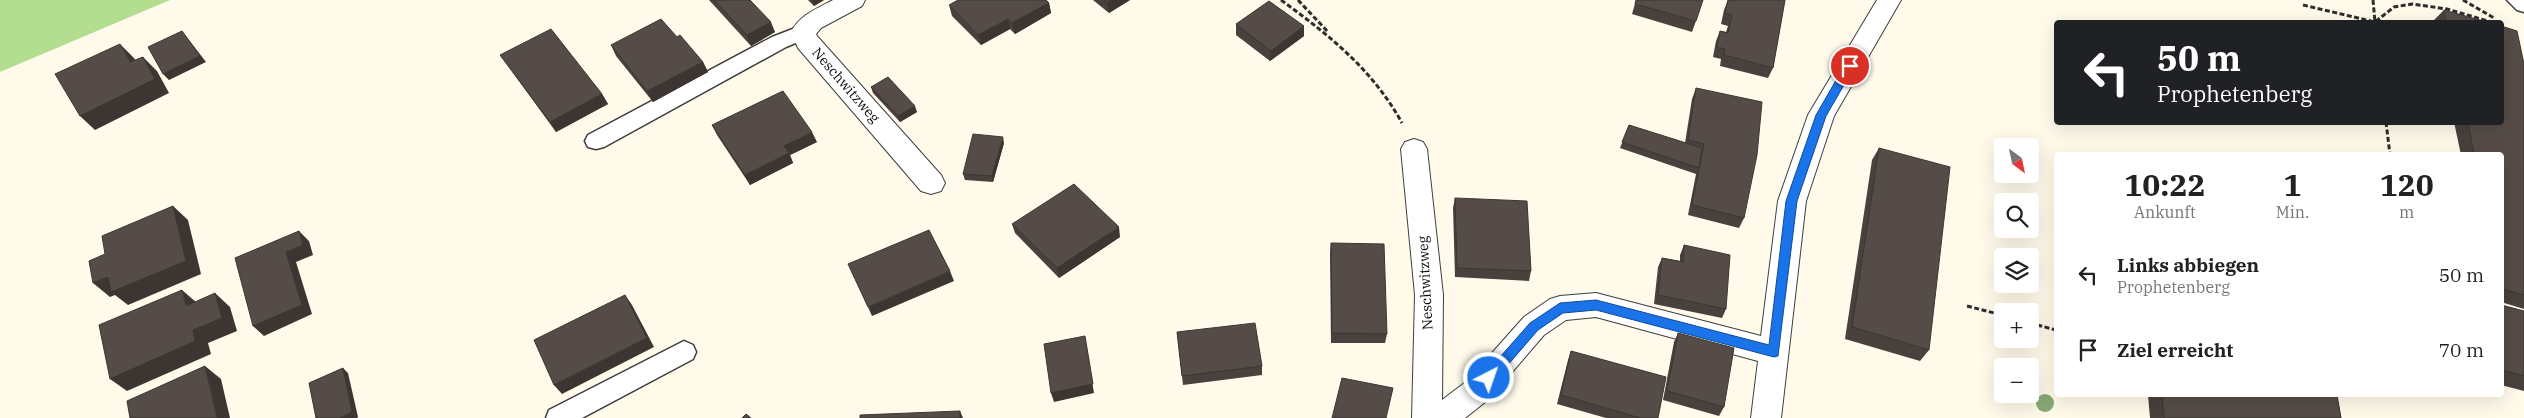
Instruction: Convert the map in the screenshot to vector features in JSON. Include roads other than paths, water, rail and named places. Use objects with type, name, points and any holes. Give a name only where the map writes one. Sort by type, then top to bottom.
[{"type":"street","points":[[803,32],[812,22],[853,0]]},
{"type":"street","points":[[1766,418],[1792,201],[1821,115],[1889,0]]},
{"type":"street","name":"Neschwitzweg","points":[[803,32],[807,41],[931,183]]},
{"type":"street","name":"Neschwitzweg","points":[[1414,148],[1428,295],[1428,418],[1451,411],[1478,390],[1534,326],[1560,308],[1596,305],[1774,352]]},
{"type":"lane","points":[[2517,0],[2524,5]]},
{"type":"lane","points":[[596,140],[779,42],[803,32]]},
{"type":"lane","points":[[558,418],[684,352]]}]
